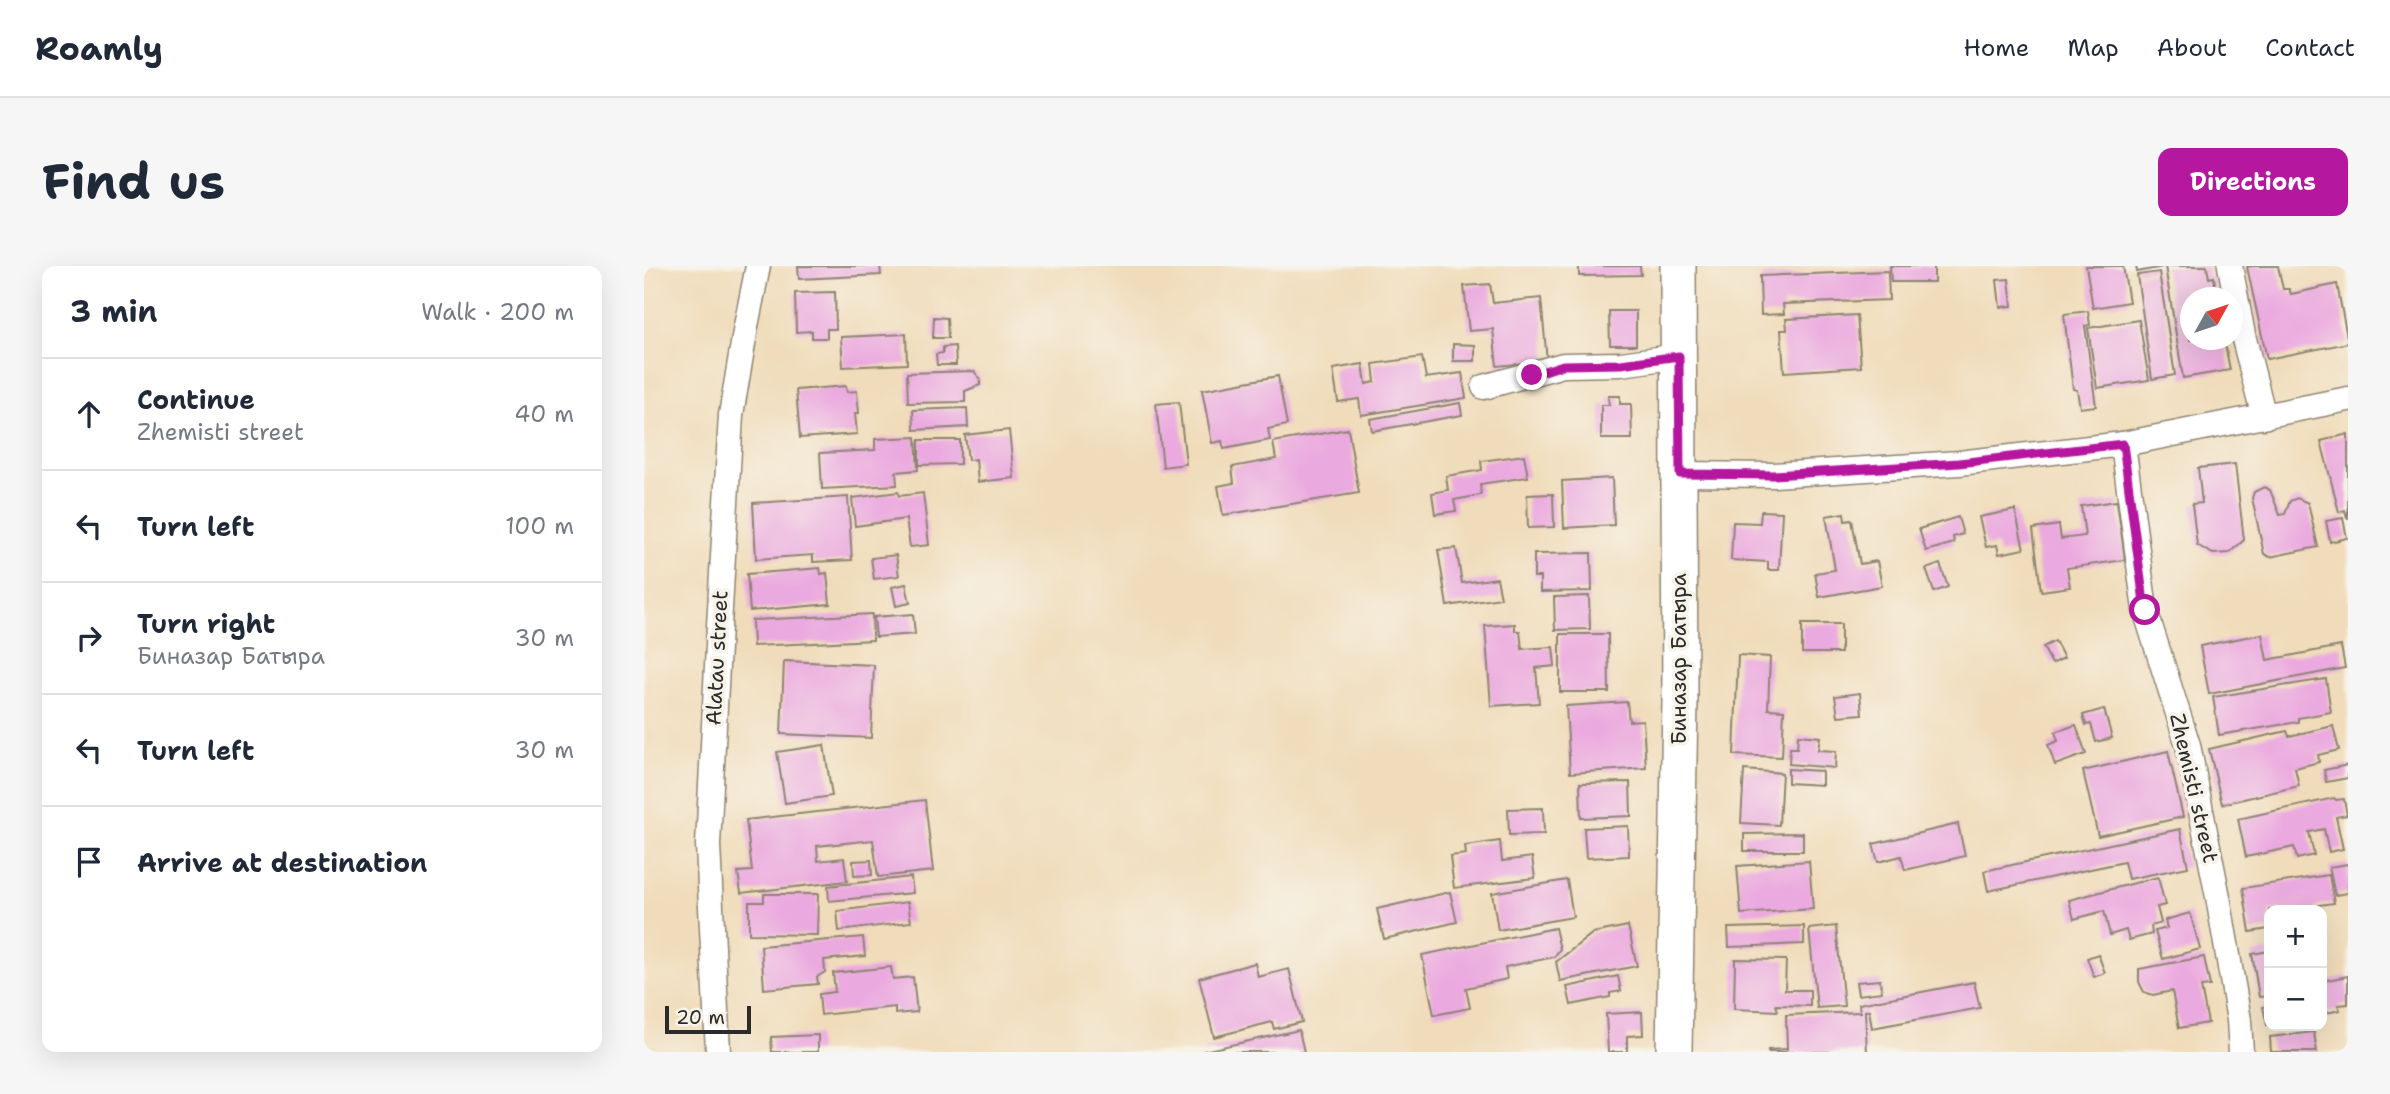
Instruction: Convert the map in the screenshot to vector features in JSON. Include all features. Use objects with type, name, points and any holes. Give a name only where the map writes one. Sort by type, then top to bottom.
[{"type":"street","name":"Alatau street","points":[[718,1052],[709,845],[719,626],[731,415],[758,266]]},
{"type":"street","name":"Биназар Батыра","points":[[1674,1052],[1680,699],[1678,266]]},
{"type":"street","points":[[2230,266],[2243,335],[2264,417]]},
{"type":"street","points":[[1484,387],[1563,365],[1621,364],[1679,356]]},
{"type":"street","points":[[1680,474],[1774,475],[1959,463],[2123,444],[2348,399]]},
{"type":"street","name":"Zhemisti street","points":[[2123,444],[2145,610],[2188,745],[2218,897],[2239,1020],[2241,1052]]},
{"type":"building","points":[[798,266],[880,266],[881,275],[799,279]]},
{"type":"building","points":[[1579,266],[1640,266],[1641,275],[1579,276]]},
{"type":"building","points":[[1890,266],[1934,266],[1934,282],[1891,282]]},
{"type":"building","points":[[2086,266],[2123,266],[2129,302],[2093,308]]},
{"type":"building","points":[[2136,266],[2163,266],[2163,267],[2137,272]]},
{"type":"building","points":[[2165,266],[2207,266],[2209,278],[2214,277],[2215,287],[2180,287],[2180,350],[2226,350],[2230,370],[2183,378]]},
{"type":"building","points":[[2278,266],[2283,289],[2289,289],[2291,294],[2337,284],[2348,343],[2267,359],[2247,267]]},
{"type":"building","points":[[1888,271],[1889,300],[1783,304],[1784,314],[1761,315],[1760,276]]},
{"type":"building","points":[[2159,272],[2175,375],[2152,379],[2137,275]]},
{"type":"building","points":[[2009,279],[2012,306],[2000,307],[1997,280]]},
{"type":"building","points":[[1490,284],[1493,303],[1541,298],[1547,361],[1497,366],[1493,329],[1469,331],[1464,286]]},
{"type":"building","points":[[835,292],[836,329],[827,329],[827,338],[812,338],[812,331],[796,332],[795,293]]},
{"type":"building","points":[[1609,311],[1636,311],[1636,345],[1610,345]]},
{"type":"building","points":[[2088,311],[2090,325],[2085,326],[2096,406],[2080,408],[2077,390],[2073,389],[2064,314]]},
{"type":"building","points":[[1857,315],[1861,367],[1784,372],[1781,330],[1787,330],[1786,319]]},
{"type":"building","points":[[934,317],[947,318],[948,338],[933,338]]},
{"type":"building","points":[[2139,320],[2149,380],[2097,388],[2088,328]]},
{"type":"building","points":[[906,334],[907,364],[843,367],[841,337]]},
{"type":"building","points":[[1453,344],[1475,345],[1475,361],[1453,361]]},
{"type":"building","points":[[955,346],[956,365],[937,365],[936,354],[943,353],[943,347]]},
{"type":"building","points":[[1422,357],[1426,378],[1462,373],[1466,398],[1361,415],[1359,399],[1338,402],[1333,369],[1363,364],[1366,384],[1375,382],[1373,364]]},
{"type":"building","points":[[974,371],[980,379],[980,385],[965,391],[965,402],[908,403],[907,373]]},
{"type":"building","points":[[1278,376],[1287,425],[1268,429],[1270,440],[1224,449],[1222,441],[1212,443],[1202,390]]},
{"type":"building","points":[[846,386],[847,392],[857,391],[857,434],[800,438],[796,390]]},
{"type":"building","points":[[1608,396],[1620,396],[1620,404],[1631,404],[1632,439],[1601,439],[1601,405],[1609,405]]},
{"type":"building","points":[[1179,402],[1186,464],[1163,467],[1156,404]]},
{"type":"building","points":[[1460,403],[1462,415],[1372,431],[1370,419]]},
{"type":"building","points":[[967,408],[968,427],[914,430],[913,410]]},
{"type":"building","points":[[1348,429],[1359,493],[1223,515],[1218,486],[1234,483],[1232,467],[1276,459],[1273,442]]},
{"type":"building","points":[[1009,430],[1014,478],[978,482],[976,459],[968,460],[965,435]]},
{"type":"building","points":[[2348,434],[2347,518],[2345,510],[2339,512],[2321,441]]},
{"type":"building","points":[[916,437],[918,470],[896,472],[897,485],[822,489],[820,453],[875,450],[875,439]]},
{"type":"building","points":[[919,440],[960,440],[960,464],[919,465]]},
{"type":"building","points":[[1524,455],[1528,477],[1480,484],[1481,495],[1454,500],[1456,511],[1435,514],[1432,493],[1448,490],[1446,476],[1482,470],[1481,461]]},
{"type":"building","points":[[2235,464],[2244,540],[2229,553],[2213,554],[2197,545],[2192,504],[2202,503],[2198,468]]},
{"type":"building","points":[[1612,478],[1614,525],[1564,528],[1562,481]]},
{"type":"building","points":[[2264,487],[2270,490],[2280,515],[2285,514],[2290,501],[2297,498],[2308,503],[2318,547],[2270,557],[2264,554],[2252,498],[2254,492]]},
{"type":"building","points":[[898,492],[899,496],[923,493],[929,545],[910,547],[906,519],[855,526],[852,498]]},
{"type":"building","points":[[1553,494],[1554,527],[1528,528],[1527,495]]},
{"type":"building","points":[[848,497],[852,560],[813,562],[813,555],[756,559],[753,503]]},
{"type":"building","points":[[2117,501],[2125,560],[2067,568],[2070,587],[2041,591],[2033,529],[2059,525],[2061,539],[2085,536],[2081,506]]},
{"type":"building","points":[[2015,510],[2024,549],[1999,554],[1997,545],[1986,547],[1979,517]]},
{"type":"building","points":[[1761,511],[1782,512],[1779,570],[1768,570],[1768,562],[1731,560],[1733,522],[1760,523]]},
{"type":"building","points":[[1844,513],[1845,521],[1852,520],[1860,564],[1877,561],[1882,586],[1819,597],[1815,573],[1835,570],[1826,516]]},
{"type":"building","points":[[1958,517],[1963,534],[1953,537],[1954,543],[1926,551],[1919,529]]},
{"type":"building","points":[[2343,518],[2347,538],[2330,542],[2326,521]]},
{"type":"building","points":[[1456,548],[1462,583],[1497,578],[1501,598],[1447,606],[1438,550]]},
{"type":"building","points":[[1591,553],[1592,591],[1540,592],[1540,577],[1534,577],[1534,554]]},
{"type":"building","points":[[896,555],[899,576],[874,579],[871,558]]},
{"type":"building","points":[[1940,564],[1948,587],[1934,592],[1926,569]]},
{"type":"building","points":[[820,568],[821,574],[827,573],[830,604],[750,611],[747,574]]},
{"type":"building","points":[[906,584],[910,603],[896,606],[892,587]]},
{"type":"building","points":[[1589,596],[1590,629],[1555,630],[1554,597]]},
{"type":"building","points":[[872,614],[873,640],[753,646],[752,620]]},
{"type":"building","points":[[913,614],[915,634],[876,637],[874,617]]},
{"type":"building","points":[[1515,624],[1515,631],[1520,631],[1522,649],[1553,647],[1555,666],[1536,668],[1539,703],[1491,706],[1485,626]]},
{"type":"building","points":[[1802,624],[1841,624],[1841,653],[1802,653]]},
{"type":"building","points":[[1560,634],[1608,634],[1609,692],[1560,692]]},
{"type":"building","points":[[2262,634],[2267,660],[2341,646],[2345,668],[2209,694],[2200,646]]},
{"type":"building","points":[[2055,641],[2064,658],[2052,664],[2043,647]]},
{"type":"building","points":[[1738,655],[1770,657],[1768,709],[1784,710],[1782,757],[1734,755]]},
{"type":"building","points":[[784,661],[874,665],[871,738],[781,734]]},
{"type":"building","points":[[2326,679],[2331,712],[2298,718],[2298,722],[2219,735],[2213,697]]},
{"type":"building","points":[[1860,693],[1862,714],[1838,716],[1835,696]]},
{"type":"building","points":[[1627,702],[1629,721],[1643,720],[1646,768],[1570,773],[1566,706]]},
{"type":"building","points":[[2104,709],[2112,738],[2096,742],[2091,724],[2086,725],[2083,715]]},
{"type":"building","points":[[2076,725],[2086,754],[2055,765],[2048,745],[2058,741],[2055,732]]},
{"type":"building","points":[[2333,726],[2339,750],[2318,755],[2319,762],[2295,768],[2299,786],[2222,804],[2209,749],[2287,731],[2289,736]]},
{"type":"building","points":[[1798,735],[1820,737],[1818,750],[1836,751],[1835,768],[1789,764],[1790,748],[1797,748]]},
{"type":"building","points":[[824,745],[832,796],[785,803],[777,752]]},
{"type":"building","points":[[2168,751],[2183,817],[2098,836],[2083,771]]},
{"type":"building","points":[[2348,765],[2348,778],[2326,782],[2324,770]]},
{"type":"building","points":[[1788,769],[1822,771],[1822,785],[1788,783]]},
{"type":"building","points":[[1744,770],[1782,773],[1779,825],[1741,823]]},
{"type":"building","points":[[1630,782],[1631,816],[1581,818],[1580,783]]},
{"type":"building","points":[[2334,798],[2344,799],[2347,815],[2336,817],[2343,849],[2329,852],[2324,829],[2309,832],[2314,855],[2297,859],[2294,847],[2246,857],[2238,819]]},
{"type":"building","points":[[925,800],[933,871],[878,877],[873,840],[817,846],[818,861],[844,858],[847,881],[741,893],[738,872],[752,871],[746,820]]},
{"type":"building","points":[[1543,808],[1544,834],[1509,835],[1508,809]]},
{"type":"building","points":[[1958,824],[1965,856],[1905,870],[1901,856],[1878,862],[1873,844]]},
{"type":"building","points":[[1628,826],[1629,856],[1586,858],[1584,828]]},
{"type":"building","points":[[2180,829],[2188,867],[2128,879],[2124,862],[1988,891],[1984,871]]},
{"type":"building","points":[[1803,833],[1803,851],[1744,851],[1744,834]]},
{"type":"building","points":[[1500,841],[1502,861],[1532,857],[1535,878],[1454,888],[1450,856],[1466,854],[1465,846]]},
{"type":"building","points":[[871,860],[872,875],[854,876],[853,861]]},
{"type":"building","points":[[1809,861],[1813,909],[1741,914],[1737,866]]},
{"type":"building","points":[[2348,864],[2348,893],[2335,895],[2329,867]]},
{"type":"building","points":[[2329,875],[2334,903],[2264,905],[2264,930],[2250,932],[2243,888]]},
{"type":"building","points":[[911,877],[913,893],[829,901],[828,886]]},
{"type":"building","points":[[2158,877],[2165,905],[2157,907],[2161,923],[2151,926],[2152,934],[2129,940],[2126,930],[2110,935],[2104,911],[2074,919],[2069,900]]},
{"type":"building","points":[[1567,880],[1573,917],[1498,930],[1492,893]]},
{"type":"building","points":[[1450,892],[1457,922],[1384,939],[1377,909]]},
{"type":"building","points":[[764,894],[818,894],[817,935],[749,934],[749,902],[764,902]]},
{"type":"building","points":[[908,902],[911,922],[839,931],[837,911]]},
{"type":"building","points":[[2190,913],[2200,949],[2163,959],[2155,931],[2167,928],[2165,920]]},
{"type":"building","points":[[1628,926],[1637,966],[1560,981],[1556,962],[1593,933]]},
{"type":"building","points":[[1804,926],[1804,944],[1729,947],[1728,928]]},
{"type":"building","points":[[1836,926],[1844,1006],[1817,1008],[1809,929]]},
{"type":"building","points":[[1555,928],[1560,949],[1554,957],[1505,967],[1507,979],[1466,988],[1470,1008],[1434,1015],[1422,955]]},
{"type":"building","points":[[863,937],[865,956],[824,960],[825,972],[817,977],[818,984],[764,989],[761,946]]},
{"type":"building","points":[[2264,952],[2264,996],[2259,997],[2252,954]]},
{"type":"building","points":[[2098,954],[2105,973],[2094,977],[2087,958]]},
{"type":"building","points":[[2204,957],[2210,986],[2201,987],[2208,1023],[2179,1028],[2172,991],[2153,995],[2144,992],[2139,982],[2139,969]]},
{"type":"building","points":[[1735,959],[1786,960],[1785,990],[1810,990],[1810,1006],[1776,1005],[1778,1011],[1734,1009]]},
{"type":"building","points":[[1255,963],[1258,977],[1289,969],[1302,1022],[1274,1029],[1272,1022],[1214,1037],[1199,978]]},
{"type":"building","points":[[891,967],[893,979],[913,977],[917,1012],[895,1014],[895,1007],[821,1015],[819,994],[835,992],[833,973]]},
{"type":"building","points":[[1618,976],[1621,991],[1610,993],[1610,997],[1571,1005],[1567,987]]},
{"type":"building","points":[[2348,976],[2348,1004],[2338,1005],[2340,1010],[2327,1013],[2327,980]]},
{"type":"building","points":[[1880,980],[1882,992],[1858,995],[1856,982]]},
{"type":"building","points":[[1974,982],[1980,1008],[1872,1028],[1869,1010],[1865,1011],[1867,1052],[1768,1052],[1787,1049],[1786,1015],[1860,1012],[1859,1004]]},
{"type":"building","points":[[1642,1012],[1643,1035],[1627,1036],[1627,1052],[1608,1052],[1606,1014]]},
{"type":"building","points":[[1299,1030],[1304,1052],[1203,1052],[1203,1051]]},
{"type":"building","points":[[2314,1032],[2317,1052],[2271,1052],[2270,1037]]},
{"type":"building","points":[[818,1035],[818,1052],[772,1052],[771,1037]]},
{"type":"route","points":[[1532,375],[1563,365],[1621,364],[1679,356],[1680,474],[1774,475],[1959,463],[2123,444],[2145,610]]}]
